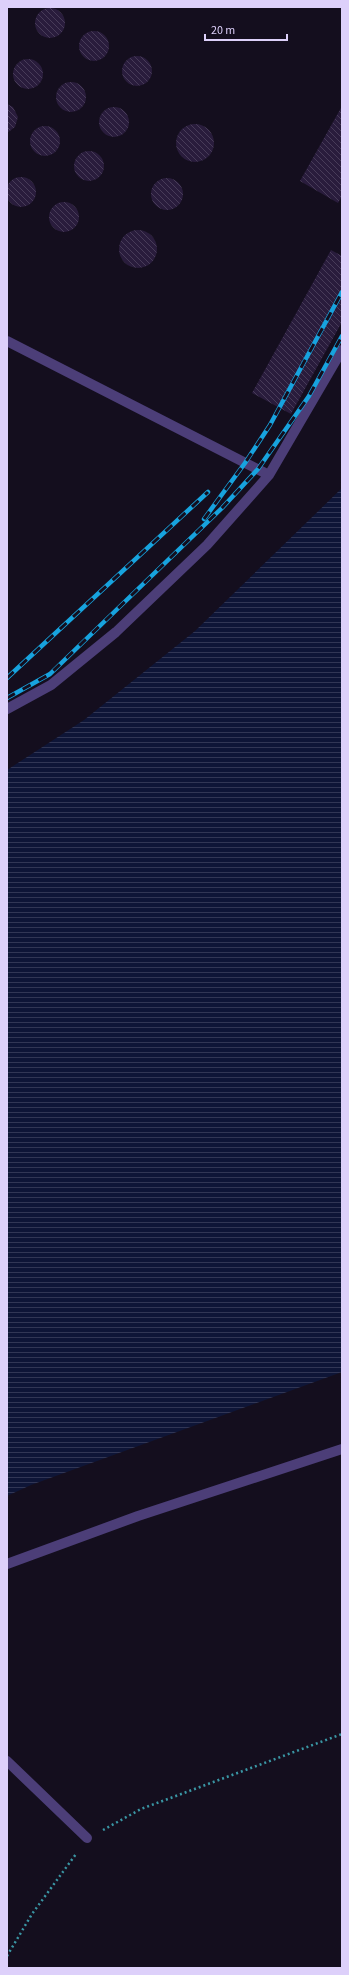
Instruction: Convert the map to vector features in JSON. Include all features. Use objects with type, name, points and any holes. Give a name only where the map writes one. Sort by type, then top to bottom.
[{"type":"street","points":[[7,341],[269,475]]},
{"type":"street","points":[[7,709],[51,685],[116,632],[207,545],[269,475],[342,350]]},
{"type":"street","points":[[7,1564],[138,1516],[342,1449]]},
{"type":"street","points":[[7,1761],[87,1838]]},
{"type":"path","points":[[7,1956],[32,1914],[87,1838],[141,1809],[342,1734]]},
{"type":"water","points":[[342,488],[342,1372],[31,1485],[7,1496],[7,770],[84,720],[195,631]]},
{"type":"building","points":[[50,8],[61,12],[65,23],[61,34],[50,38],[39,34],[35,23],[39,12]]},
{"type":"building","points":[[94,31],[105,35],[109,46],[105,57],[94,61],[83,57],[79,46],[83,35]]},
{"type":"building","points":[[137,56],[148,60],[152,71],[148,82],[137,86],[126,82],[122,71],[126,60]]},
{"type":"building","points":[[28,59],[39,63],[43,74],[39,85],[28,89],[17,85],[13,74],[17,63]]},
{"type":"building","points":[[71,82],[82,86],[86,97],[82,108],[71,112],[60,108],[56,97],[60,86]]},
{"type":"building","points":[[7,104],[13,107],[18,117],[15,127],[7,133]]},
{"type":"building","points":[[342,106],[342,196],[338,203],[300,181]]},
{"type":"building","points":[[114,107],[125,111],[129,122],[125,133],[114,137],[103,133],[99,122],[103,111]]},
{"type":"building","points":[[195,124],[208,130],[214,143],[208,156],[195,162],[182,156],[176,143],[182,130]]},
{"type":"building","points":[[45,126],[56,130],[60,141],[56,152],[45,156],[34,152],[30,141],[34,130]]},
{"type":"building","points":[[89,151],[100,155],[104,166],[100,177],[89,181],[78,177],[74,166],[78,155]]},
{"type":"building","points":[[21,177],[32,181],[36,192],[32,203],[21,207],[10,203],[6,192],[10,181]]},
{"type":"building","points":[[164,178],[170,178],[179,182],[183,194],[179,206],[170,210],[164,210],[155,206],[151,197],[151,191],[155,182]]},
{"type":"building","points":[[64,202],[75,206],[79,217],[75,228],[64,232],[53,228],[49,217],[53,206]]},
{"type":"building","points":[[134,230],[142,230],[152,235],[156,242],[156,256],[152,263],[142,268],[134,268],[124,263],[122,260],[119,253],[119,245],[124,235],[127,233]]},
{"type":"building","points":[[331,250],[342,256],[342,322],[291,414],[252,393]]},
{"type":"railway","points":[[204,519],[245,463],[270,425],[342,292]]},
{"type":"railway","points":[[7,698],[50,674],[222,508],[258,469],[309,396],[342,336]]},
{"type":"railway","points":[[7,678],[208,492]]}]
